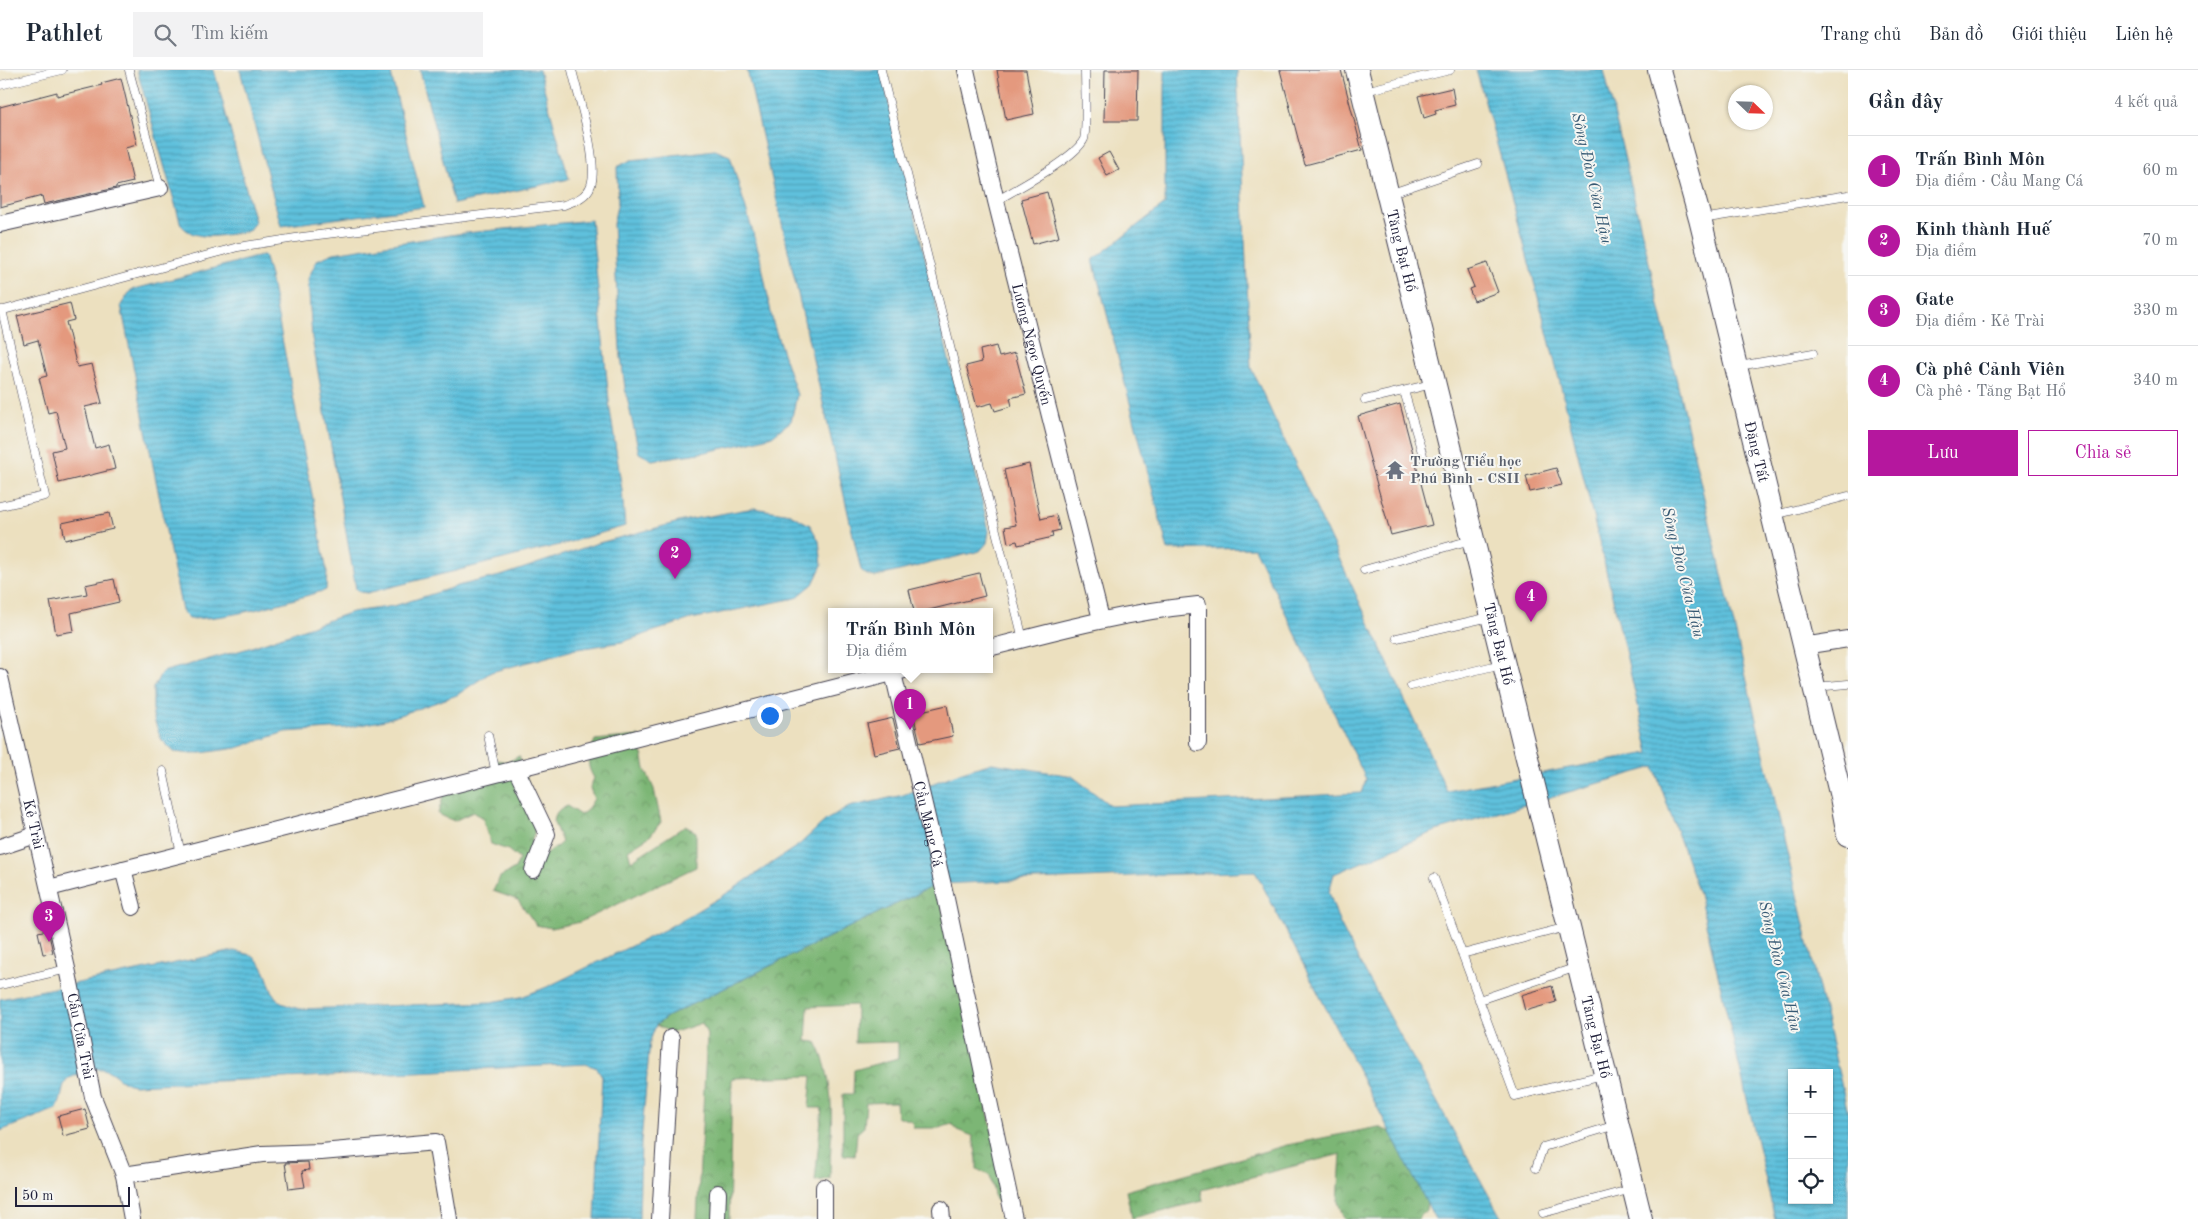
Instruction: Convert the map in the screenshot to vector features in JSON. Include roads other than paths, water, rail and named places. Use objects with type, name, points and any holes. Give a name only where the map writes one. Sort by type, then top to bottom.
[{"type":"main road","name":"Tăng Bạt Hổ","points":[[1357,70],[1641,1219]]},
{"type":"main road","name":"Đặng Tất","points":[[1660,70],[1700,219],[1813,687],[1845,796],[1848,836]]},
{"type":"street","name":"Lương Ngọc Quyến","points":[[966,70],[996,201],[1101,619]]},
{"type":"street","points":[[0,224],[160,188]]},
{"type":"street","points":[[993,647],[1101,619],[1164,608],[1198,605],[1198,743]]},
{"type":"street","points":[[1803,646],[1848,639]]},
{"type":"street","points":[[49,888],[893,673]]},
{"type":"street","name":"Cầu Mang Cá","points":[[901,673],[912,755],[945,894],[1014,1219]]},
{"type":"street","name":"Kẻ Trài","points":[[0,676],[67,971]]},
{"type":"street","points":[[516,769],[547,834],[533,870]]},
{"type":"street","points":[[0,847],[36,835]]},
{"type":"street","points":[[123,869],[133,907]]},
{"type":"street","name":"Cầu Cửa Trài","points":[[67,971],[93,1097],[124,1175]]},
{"type":"street","points":[[660,1219],[671,1038]]},
{"type":"street","points":[[132,1219],[124,1175],[262,1154],[322,1152],[436,1142],[449,1219]]},
{"type":"street","points":[[824,1188],[824,1219]]},
{"type":"street","points":[[717,1219],[718,1193]]},
{"type":"lane","points":[[0,85],[62,70]]},
{"type":"lane","points":[[129,70],[160,188]]},
{"type":"lane","points":[[0,506],[45,496],[1,311],[238,247],[302,237],[564,205],[586,194],[591,185],[592,157],[572,70]]},
{"type":"lane","points":[[881,70],[1023,639]]},
{"type":"lane","points":[[996,201],[1061,162],[1079,148],[1085,138],[1085,70]]},
{"type":"lane","points":[[1363,92],[1450,70]]},
{"type":"lane","points":[[1387,194],[1478,164]]},
{"type":"lane","points":[[1700,219],[1848,195]]},
{"type":"lane","points":[[1735,366],[1814,353]]},
{"type":"lane","points":[[1365,400],[1434,384]]},
{"type":"lane","points":[[1404,391],[1424,459]]},
{"type":"lane","points":[[1772,516],[1848,496]]},
{"type":"lane","points":[[1364,570],[1473,540]]},
{"type":"lane","points":[[1397,638],[1492,616]]},
{"type":"lane","points":[[1411,686],[1504,664]]},
{"type":"lane","points":[[1813,687],[1848,684]]},
{"type":"lane","points":[[488,735],[496,774]]},
{"type":"lane","points":[[163,771],[181,854]]},
{"type":"lane","points":[[1434,878],[1515,1096],[1605,1075]]},
{"type":"lane","points":[[1462,954],[1569,926]]},
{"type":"lane","points":[[1479,1000],[1578,966]]},
{"type":"lane","points":[[0,985],[67,971]]},
{"type":"lane","points":[[1536,1168],[1543,1147],[1618,1125]]},
{"type":"lane","points":[[1543,1213],[1634,1188]]},
{"type":"water","points":[[137,70],[214,70],[255,222],[248,231],[204,236],[188,231],[181,225]]},
{"type":"water","points":[[240,70],[390,70],[424,207],[281,226]]},
{"type":"water","points":[[420,70],[539,70],[569,179],[454,204]]},
{"type":"water","points":[[747,70],[881,70],[989,531],[987,543],[980,551],[875,577],[867,575],[861,570]]},
{"type":"water","name":"Sông Đào Cửa Hậu","points":[[1165,70],[1237,70],[1251,368],[1447,791],[1649,753],[1567,410],[1476,70],[1604,70],[1848,1113],[1848,1219],[1775,1219],[1699,894],[1654,767],[1436,831],[1334,874],[1329,892],[1339,922],[1502,1219],[1435,1219],[1255,871],[937,884],[668,1016],[656,1025],[650,1041],[641,1142],[639,1219],[595,1219],[602,1076],[597,1068],[586,1064],[134,1085],[125,1082],[107,1070],[95,1069],[69,1078],[66,1081],[56,1109],[0,1131],[0,999],[234,951],[248,954],[257,959],[264,970],[275,997],[288,1006],[300,1009],[491,1002],[521,997],[547,987],[666,929],[729,892],[800,844],[826,820],[849,807],[903,795],[962,772],[992,763],[1072,776],[1111,806],[1361,793],[1366,779],[1254,548],[1168,550],[1093,260],[1165,204]]},
{"type":"water","points":[[715,150],[730,156],[760,256],[773,323],[797,395],[791,421],[772,436],[706,452],[652,460],[639,453],[625,388],[620,349],[613,224],[618,202],[617,167],[631,160]]},
{"type":"water","points":[[591,220],[610,410],[622,490],[625,526],[567,543],[367,593],[360,592],[356,589],[312,338],[308,279],[317,260],[334,253],[457,234]]},
{"type":"water","points":[[264,255],[270,276],[327,572],[326,590],[241,613],[189,619],[182,611],[121,305],[131,290]]},
{"type":"water","points":[[754,508],[790,514],[810,525],[819,541],[822,565],[813,584],[796,598],[691,619],[622,642],[577,649],[491,672],[457,695],[385,720],[346,728],[285,732],[237,748],[193,754],[174,752],[161,739],[153,716],[153,688],[162,672],[246,649],[352,612],[394,606],[461,585],[504,575],[595,544],[687,520]]},
{"type":"place","name":"Trường Tiểu học Phú Bình - CSII","points":[[1395,470]]},
{"type":"place","name":"Kinh thành Huế","points":[[675,579]]},
{"type":"place","name":"Cà phê Cảnh Viên","points":[[1531,622]]},
{"type":"place","name":"Trấn Bình Môn","points":[[910,730]]},
{"type":"place","name":"Gate","points":[[49,942]]}]
